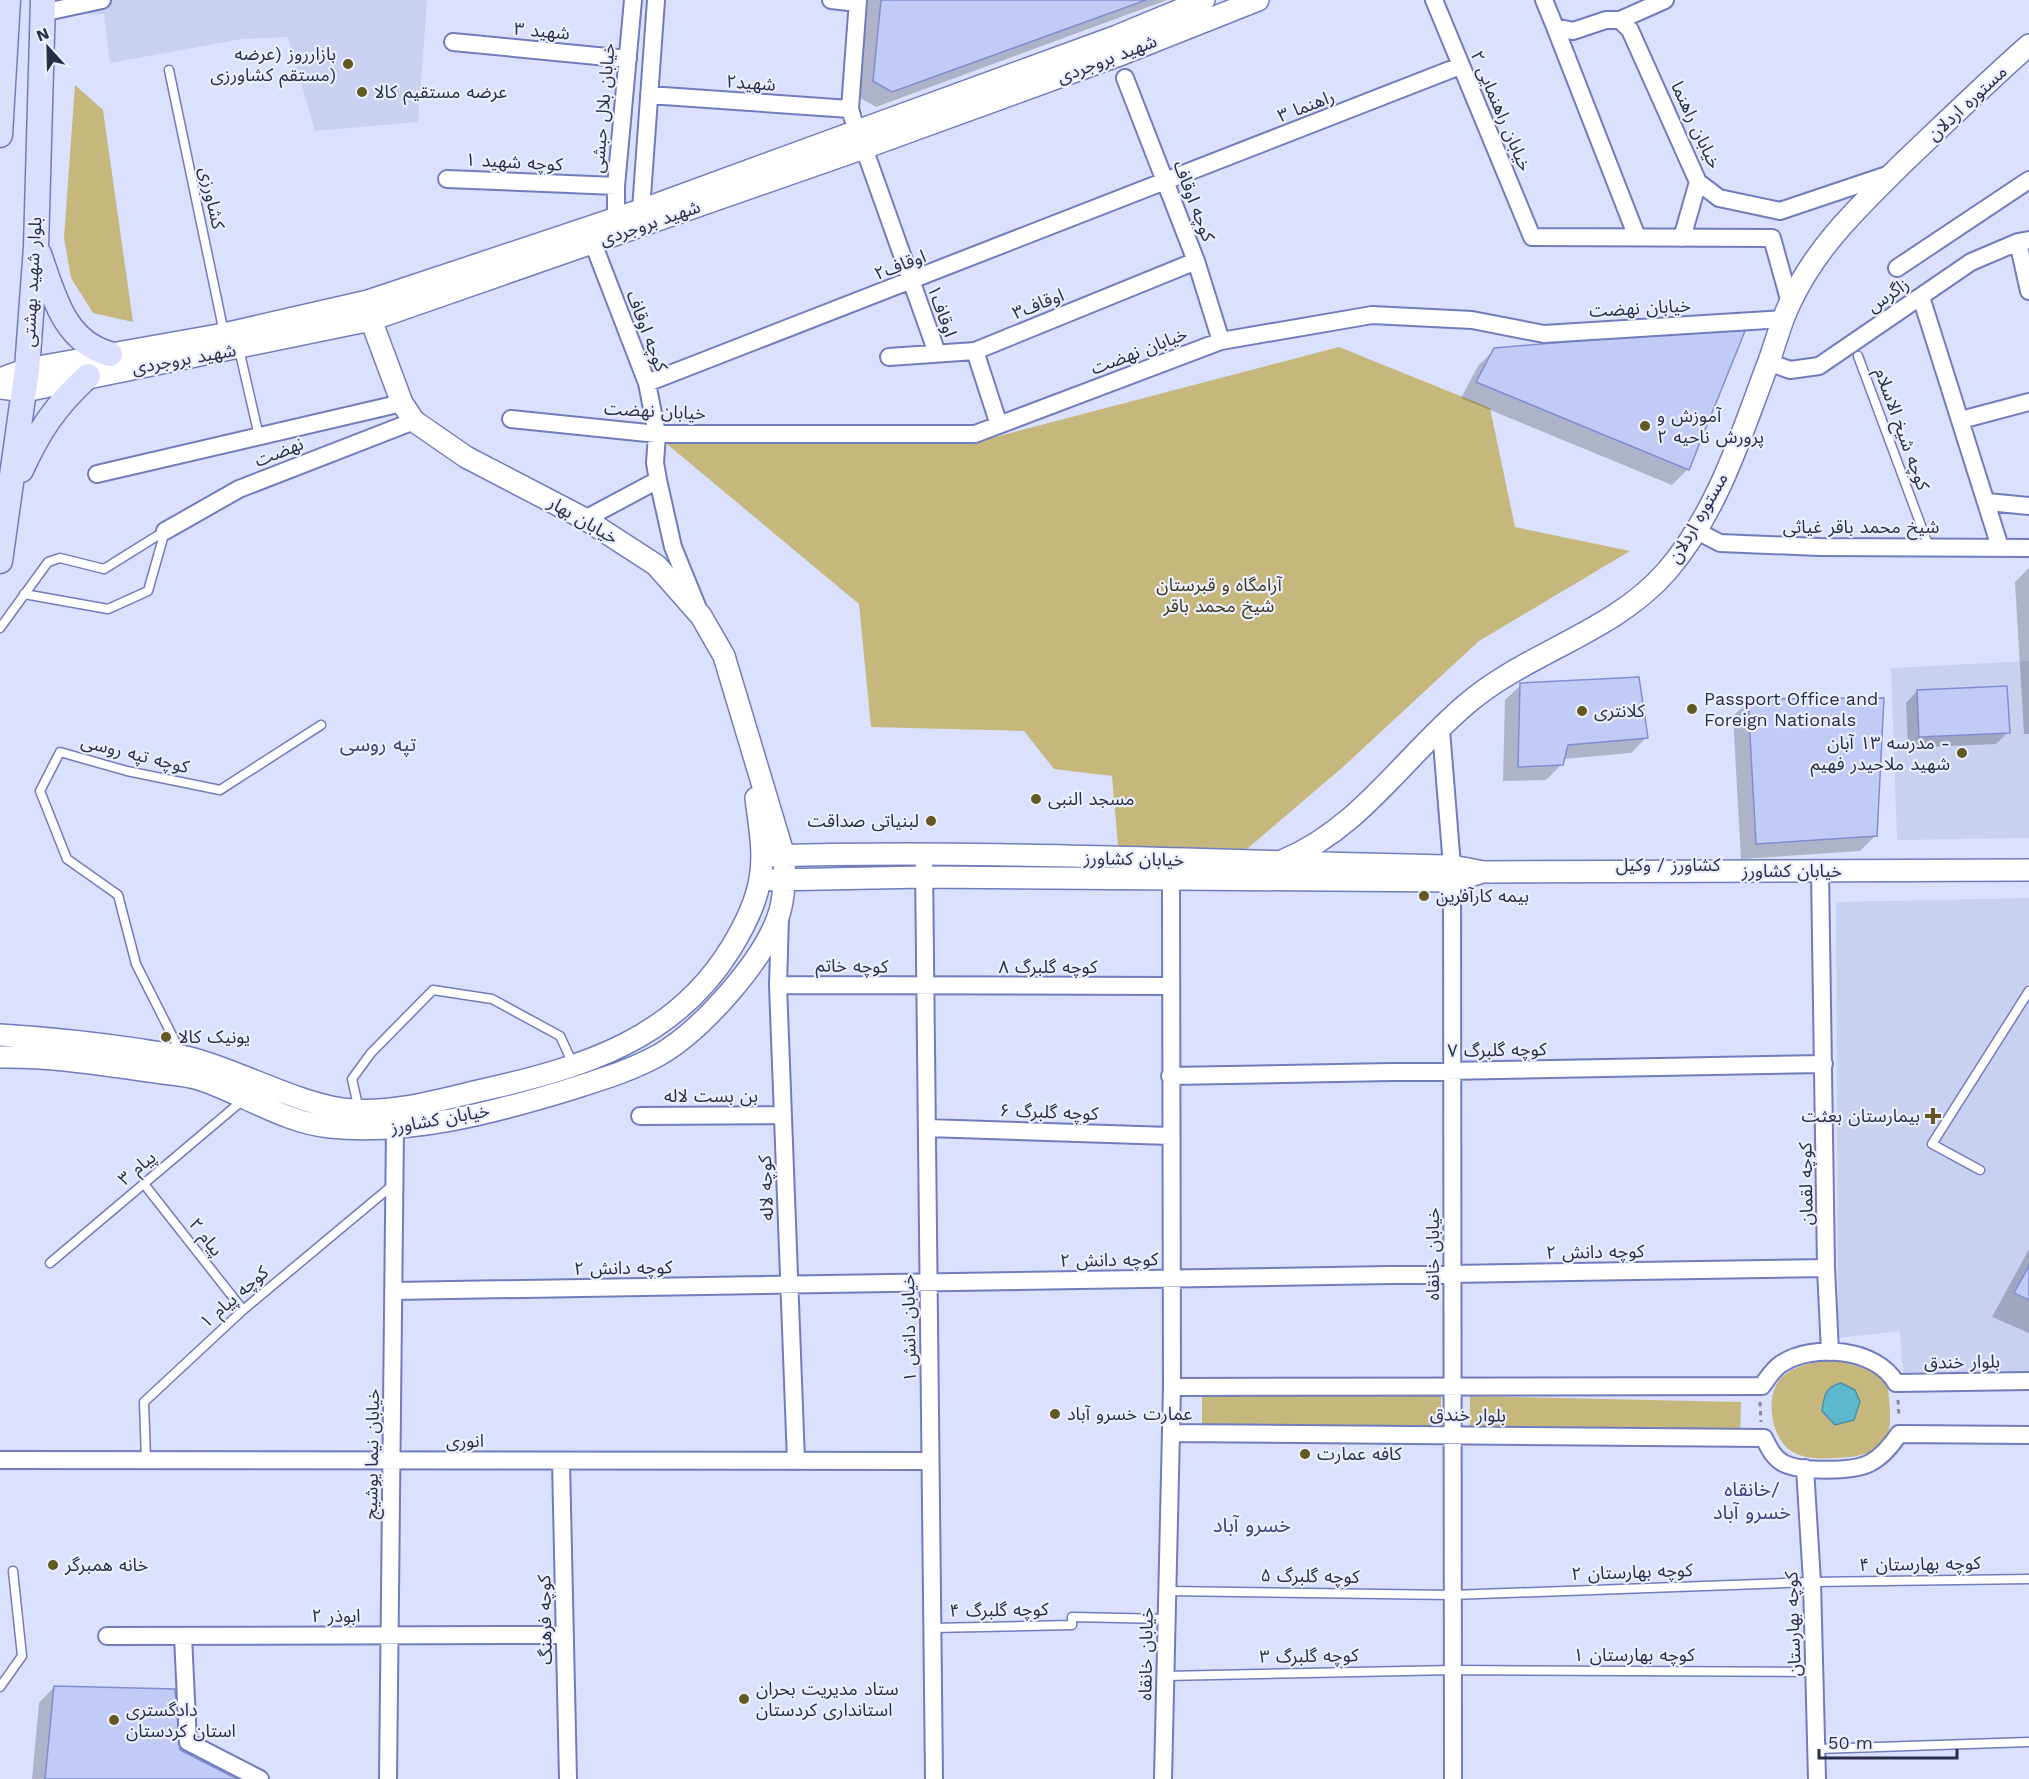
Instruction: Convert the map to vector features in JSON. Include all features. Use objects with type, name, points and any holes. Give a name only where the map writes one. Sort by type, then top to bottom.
[{"type":"main road","points":[[0,135],[8,0]]},
{"type":"main road","name":"بلوار شهید بهشتی","points":[[0,561],[26,380],[36,247],[43,6]]},
{"type":"main road","points":[[36,247],[69,327],[79,339],[93,349],[110,354]]},
{"type":"main road","points":[[9,501],[44,424],[61,401],[88,376]]},
{"type":"street","points":[[43,6],[102,0]]},
{"type":"street","name":"خیابان بلال حبشی","points":[[616,219],[616,186],[633,0]]},
{"type":"street","points":[[640,210],[656,0]]},
{"type":"street","points":[[831,0],[858,1],[850,109]]},
{"type":"street","name":"شهید بروجردی","points":[[26,380],[88,376],[231,341],[370,311],[593,243],[861,139],[1204,0]]},
{"type":"street","name":"شهید بروجردی","points":[[370,311],[640,210],[1117,56],[1258,0]]},
{"type":"street","name":"خیابان راهنمایی ۲","points":[[1434,0],[1532,237],[1637,237]]},
{"type":"street","points":[[1544,0],[1637,237],[1772,238],[1787,311]]},
{"type":"street","points":[[1554,27],[1573,30],[1606,20],[1620,20],[1665,0]]},
{"type":"street","name":"خیابان راهنما","points":[[1620,20],[1630,30],[1698,182],[1719,198],[1779,211],[1894,173]]},
{"type":"street","name":"شهید ۳","points":[[453,42],[628,59]]},
{"type":"street","name":"مستوره اردلان","points":[[1278,863],[1309,850],[1365,807],[1467,704],[1497,681],[1604,622],[1638,599],[1668,570],[1695,530],[1723,480],[1787,311],[1820,249],[1894,173],[2029,45]]},
{"type":"street","name":"راهنما ۳","points":[[1165,182],[1461,66]]},
{"type":"street","name":"کوچه اوقاف","points":[[1125,78],[1196,261],[1221,341]]},
{"type":"street","name":"شهید۲","points":[[649,95],[850,109]]},
{"type":"street","name":"اوقاف۱","points":[[850,109],[937,353]]},
{"type":"street","name":"کوچه شهید ۱","points":[[447,179],[616,186]]},
{"type":"street","points":[[1897,268],[2029,180]]},
{"type":"street","name":"اوقاف۲","points":[[647,383],[1165,182]]},
{"type":"street","points":[[1682,238],[1698,182]]},
{"type":"street","points":[[2023,241],[2029,291]]},
{"type":"street","name":"زاگرس","points":[[1768,362],[1790,370],[1819,366],[1971,262],[2023,241]]},
{"type":"street","name":"کوچه اوقاف","points":[[593,243],[647,383],[657,434],[655,463],[673,548],[701,616]]},
{"type":"street","name":"اوقاف۳","points":[[889,357],[975,351],[1196,261]]},
{"type":"street","points":[[1921,297],[1988,502],[2000,547]]},
{"type":"street","name":"خیابان بهار","points":[[370,311],[402,403],[414,421],[466,456],[585,519],[656,565],[701,616],[724,656],[753,759],[784,856]]},
{"type":"street","name":"خیابان نهضت","points":[[511,419],[657,434],[975,434],[1221,341],[1372,315],[1472,320],[1544,334],[1787,311]]},
{"type":"street","name":"شهید بروجردی","points":[[26,380],[110,354],[231,341]]},
{"type":"street","points":[[975,351],[999,425]]},
{"type":"street","points":[[0,379],[26,380]]},
{"type":"street","points":[[0,388],[26,380]]},
{"type":"street","points":[[1961,420],[2029,402]]},
{"type":"street","points":[[97,474],[402,403]]},
{"type":"street","name":"نهضت","points":[[165,531],[238,489],[414,421]]},
{"type":"street","points":[[585,519],[658,480]]},
{"type":"street","points":[[1988,502],[2029,506]]},
{"type":"street","name":"شیخ محمد باقر غیاثی","points":[[1695,530],[1720,543],[1820,548],[2029,548]]},
{"type":"street","name":"خیابان خانقاه","points":[[1441,730],[1452,870],[1453,1779]]},
{"type":"street","name":"خیابان بهار","points":[[753,759],[762,856]]},
{"type":"street","name":"کشاورز / وکیل","points":[[1309,850],[1384,864],[1452,870],[2029,862]]},
{"type":"street","name":"خیابان کشاورز","points":[[0,1035],[48,1038],[183,1057],[233,1071],[323,1105],[359,1110],[393,1119],[574,1066],[610,1052],[656,1029],[691,999],[721,965],[748,920],[760,879],[762,856],[924,855],[1278,863],[1484,872],[2029,870]]},
{"type":"street","name":"خیابان دانش ۱","points":[[924,855],[934,1779]]},
{"type":"street","name":"خیابان کشاورز","points":[[0,1057],[86,1062],[195,1078],[293,1117],[327,1127],[526,1103],[623,1072],[658,1055],[686,1037],[717,1007],[759,951],[780,913],[786,881],[784,856]]},
{"type":"street","name":"خیابان کشاورز","points":[[760,879],[786,881],[924,877],[1171,879],[1452,870]]},
{"type":"street","name":"کوچه لقمان","points":[[1820,871],[1826,1268],[1830,1352]]},
{"type":"street","name":"خیابان خانقاه","points":[[1163,1779],[1172,1387],[1171,879]]},
{"type":"street","name":"کوچه لاله","points":[[780,913],[778,985],[796,1461]]},
{"type":"street","name":"کوچه خاتم","points":[[778,985],[925,986]]},
{"type":"street","name":"کوچه گلبرگ ۸","points":[[925,986],[1171,986]]},
{"type":"street","name":"کوچه گلبرگ ۷","points":[[1170,1076],[1824,1064]]},
{"type":"street","name":"بن بست لاله","points":[[640,1116],[783,1115]]},
{"type":"street","name":"خیابان نیما یوشیج","points":[[388,1779],[395,1183],[393,1119]]},
{"type":"street","name":"کوچه گلبرگ ۶","points":[[927,1128],[1170,1136]]},
{"type":"street","name":"کوچه دانش ۲","points":[[393,1291],[1826,1268]]},
{"type":"street","points":[[1762,1386],[1780,1365],[1798,1357],[1830,1352],[1856,1354],[1875,1361],[1890,1372],[1896,1383]]},
{"type":"street","name":"بلوار خندق","points":[[1896,1383],[2029,1381]]},
{"type":"street","name":"بلوار خندق","points":[[1172,1387],[1762,1386]]},
{"type":"street","name":"بلوار خندق","points":[[1171,1433],[1764,1438]]},
{"type":"street","points":[[1764,1438],[1770,1452],[1784,1464],[1830,1469],[1868,1464],[1886,1452],[1899,1434],[2029,1435]]},
{"type":"street","name":"انوری","points":[[0,1460],[930,1461]]},
{"type":"street","name":"کوچه فرهنگ","points":[[561,1461],[568,1779]]},
{"type":"street","name":"کوچه بهارستان","points":[[1805,1468],[1812,1582],[1817,1779]]},
{"type":"street","name":"ابوذر ۲","points":[[107,1636],[565,1635]]},
{"type":"street","points":[[183,1636],[188,1742],[260,1779]]},
{"type":"lane","name":"کشاورزی","points":[[169,70],[231,341]]},
{"type":"lane","name":"نهضت","points":[[231,341],[259,436]]},
{"type":"lane","name":"کوچه شیخ الاسلام","points":[[1858,356],[1929,547]]},
{"type":"lane","points":[[24,594],[108,609],[132,599],[148,591],[165,531]]},
{"type":"lane","points":[[0,628],[48,562],[60,558],[104,569],[165,531]]},
{"type":"lane","name":"کوچه تپه روسی","points":[[183,1057],[136,964],[118,895],[68,859],[40,791],[60,752],[127,771],[220,790],[321,725]]},
{"type":"lane","points":[[359,1110],[352,1080],[370,1053],[433,990],[492,999],[560,1036],[574,1066]]},
{"type":"lane","points":[[1980,1170],[1932,1144],[2029,991]]},
{"type":"lane","name":"پیام ۳","points":[[50,1263],[245,1097]]},
{"type":"lane","name":"کوچه پیام ۱","points":[[146,1460],[144,1402],[243,1310],[395,1183]]},
{"type":"lane","name":"پیام ۲","points":[[144,1184],[243,1310]]},
{"type":"lane","points":[[0,1687],[22,1656],[13,1571]]},
{"type":"lane","name":"کوچه بهارستان ۴","points":[[1812,1582],[2029,1579]]},
{"type":"lane","name":"کوچه بهارستان ۲","points":[[1452,1595],[1812,1582]]},
{"type":"lane","name":"کوچه گلبرگ ۵","points":[[1167,1591],[1452,1595]]},
{"type":"lane","name":"کوچه گلبرگ ۴","points":[[932,1629],[1072,1625],[1072,1617],[1167,1619]]},
{"type":"lane","name":"کوچه بهارستان ۱","points":[[1453,1670],[1815,1672]]},
{"type":"lane","name":"کوچه گلبرگ ۳","points":[[1166,1676],[1453,1670]]},
{"type":"lane","points":[[1817,1749],[2029,1742]]},
{"type":"path","points":[[1896,1383],[1899,1434]]},
{"type":"path","points":[[1762,1386],[1759,1414],[1764,1438]]},
{"type":"shaded area","name":"عرضه مستقیم کالا","points":[[83,0],[427,0],[418,122],[315,131],[288,37],[242,39],[110,63],[104,14],[83,14]]},
{"type":"shaded area","name":"مدرسه ۱۳ آبان - شهید ملاحیدر فهیم","points":[[2029,661],[2029,838],[1897,840],[1891,668]]},
{"type":"shaded area","name":"بیمارستان بعثت","points":[[2029,898],[2029,1373],[1903,1374],[1900,1331],[1838,1338],[1836,902]]},
{"type":"green space","points":[[75,85],[103,110],[133,322],[93,313],[71,278],[64,238]]},
{"type":"green space","name":"آرامگاه و قبرستان شیخ محمد باقر","points":[[1339,347],[1490,408],[1515,527],[1630,551],[1479,641],[1344,766],[1247,849],[1118,846],[1112,776],[1054,769],[1024,731],[871,727],[859,604],[667,444],[976,442]]},
{"type":"green space","points":[[1830,1359],[1871,1370],[1887,1382],[1889,1428],[1886,1439],[1869,1453],[1835,1458],[1807,1457],[1791,1451],[1778,1436],[1772,1415],[1773,1393],[1777,1384],[1793,1369]]},
{"type":"green space","points":[[1202,1390],[1441,1394],[1441,1430],[1202,1426]]},
{"type":"green space","points":[[1470,1396],[1741,1402],[1740,1437],[1470,1431]]},
{"type":"water","points":[[1841,1383],[1855,1390],[1860,1402],[1854,1420],[1835,1425],[1822,1411],[1828,1390]]},
{"type":"building","points":[[881,0],[1146,0],[892,92],[873,81]]},
{"type":"building","name":"آموزش و پرورش ناحیه ۲","points":[[1747,326],[1689,470],[1476,382],[1494,348]]},
{"type":"building","name":"کلانتری","points":[[1639,677],[1648,738],[1568,745],[1563,765],[1518,767],[1520,683]]},
{"type":"building","points":[[2007,686],[2010,733],[1919,737],[1917,690]]},
{"type":"building","points":[[1884,698],[1877,836],[1756,844],[1748,699]]},
{"type":"building","points":[[2029,1266],[2029,1300],[2014,1293]]},
{"type":"building","name":"دادگستری استان کردستان","points":[[54,1686],[175,1689],[180,1750],[237,1779],[45,1779]]},
{"type":"place","name":"بازارروز (عرضه مستقم کشاورزی)","points":[[348,64]]},
{"type":"place","name":"عرضه مستقیم کالا","points":[[362,92]]},
{"type":"place","name":"آموزش و پرورش ناحیه ۲","points":[[1645,426]]},
{"type":"place","name":"Passport Office and Foreign Nationals","points":[[1692,709]]},
{"type":"place","name":"کلانتری","points":[[1582,711]]},
{"type":"place","name":"مدرسه ۱۳ آبان - شهید ملاحیدر فهیم","points":[[1962,753]]},
{"type":"place","name":"مسجد النبی","points":[[1036,799]]},
{"type":"place","name":"لبنیاتی ‌صداقت","points":[[931,821]]},
{"type":"place","name":"بیمه کارآفرین","points":[[1424,896]]},
{"type":"place","name":"یونیک کالا","points":[[166,1037]]},
{"type":"place","name":"بیمارستان بعثت","points":[[1933,1116]]},
{"type":"place","name":"عمارت خسرو آباد","points":[[1055,1414]]},
{"type":"place","name":"کافه عمارت","points":[[1305,1454]]},
{"type":"place","name":"خانه همبرگر","points":[[53,1565]]},
{"type":"place","name":"ستاد مدیریت بحران استانداری کردستان","points":[[744,1699]]},
{"type":"place","name":"دادگستری استان کردستان","points":[[114,1720]]},
{"type":"district","name":"تپه روسی","points":[[378,744]]},
{"type":"district","name":"خانقاه/ خسرو آباد","points":[[1752,1500]]},
{"type":"district","name":"خسرو آباد","points":[[1252,1525]]}]
